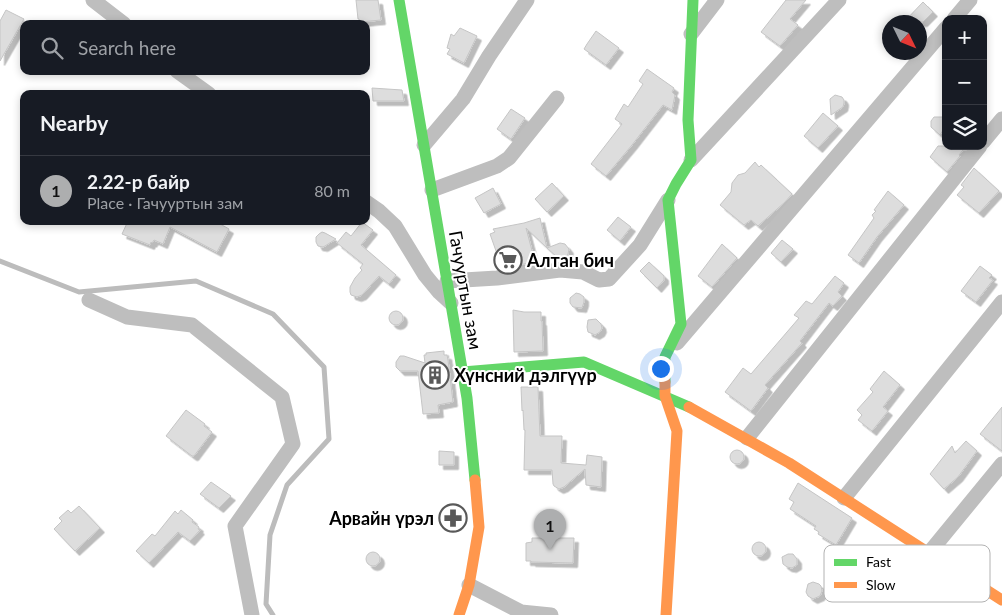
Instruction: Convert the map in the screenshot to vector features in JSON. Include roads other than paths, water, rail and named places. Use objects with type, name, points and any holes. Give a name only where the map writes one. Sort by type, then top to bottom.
[{"type":"street","points":[[94,0],[119,20]]},
{"type":"street","name":"Гачууртын зам","points":[[399,0],[467,398],[479,526],[468,585],[459,615]]},
{"type":"street","points":[[424,144],[463,99],[489,56],[527,0]]},
{"type":"street","points":[[691,160],[688,120],[693,0]]},
{"type":"street","points":[[691,34],[717,0]]},
{"type":"street","points":[[447,280],[497,278],[560,270],[583,272],[599,280],[609,279],[640,246],[691,160],[839,0]]},
{"type":"street","points":[[957,15],[970,0]]},
{"type":"street","points":[[665,356],[942,33]]},
{"type":"street","points":[[182,75],[203,90]]},
{"type":"street","points":[[432,190],[497,166],[509,158],[557,98]]},
{"type":"street","points":[[987,137],[1002,119]]},
{"type":"street","points":[[747,438],[977,150]]},
{"type":"street","points":[[666,615],[677,431],[665,396],[665,356],[681,324],[668,200]]},
{"type":"street","points":[[370,205],[395,226],[425,275],[439,292],[451,302]]},
{"type":"street","points":[[89,300],[127,317],[192,325],[282,397],[294,444],[235,526],[252,615]]},
{"type":"street","points":[[844,498],[1002,302]]},
{"type":"street","points":[[463,372],[584,362],[695,409],[789,463],[917,545]]},
{"type":"street","points":[[936,545],[1002,464]]},
{"type":"street","points":[[468,585],[521,612],[551,615]]},
{"type":"street","points":[[990,592],[1002,600]]},
{"type":"waterway","points":[[0,261],[79,292],[196,281],[273,314],[324,367],[329,439],[287,485],[270,535],[266,604],[273,615]]},
{"type":"place","name":"Алтан бич","points":[[508,260]]},
{"type":"place","name":"Хүнсний дэлгүүр","points":[[435,375]]},
{"type":"place","name":"Арвайн үрэл","points":[[453,518]]},
{"type":"place","name":"2.22-р байр","points":[[550,550]]}]
